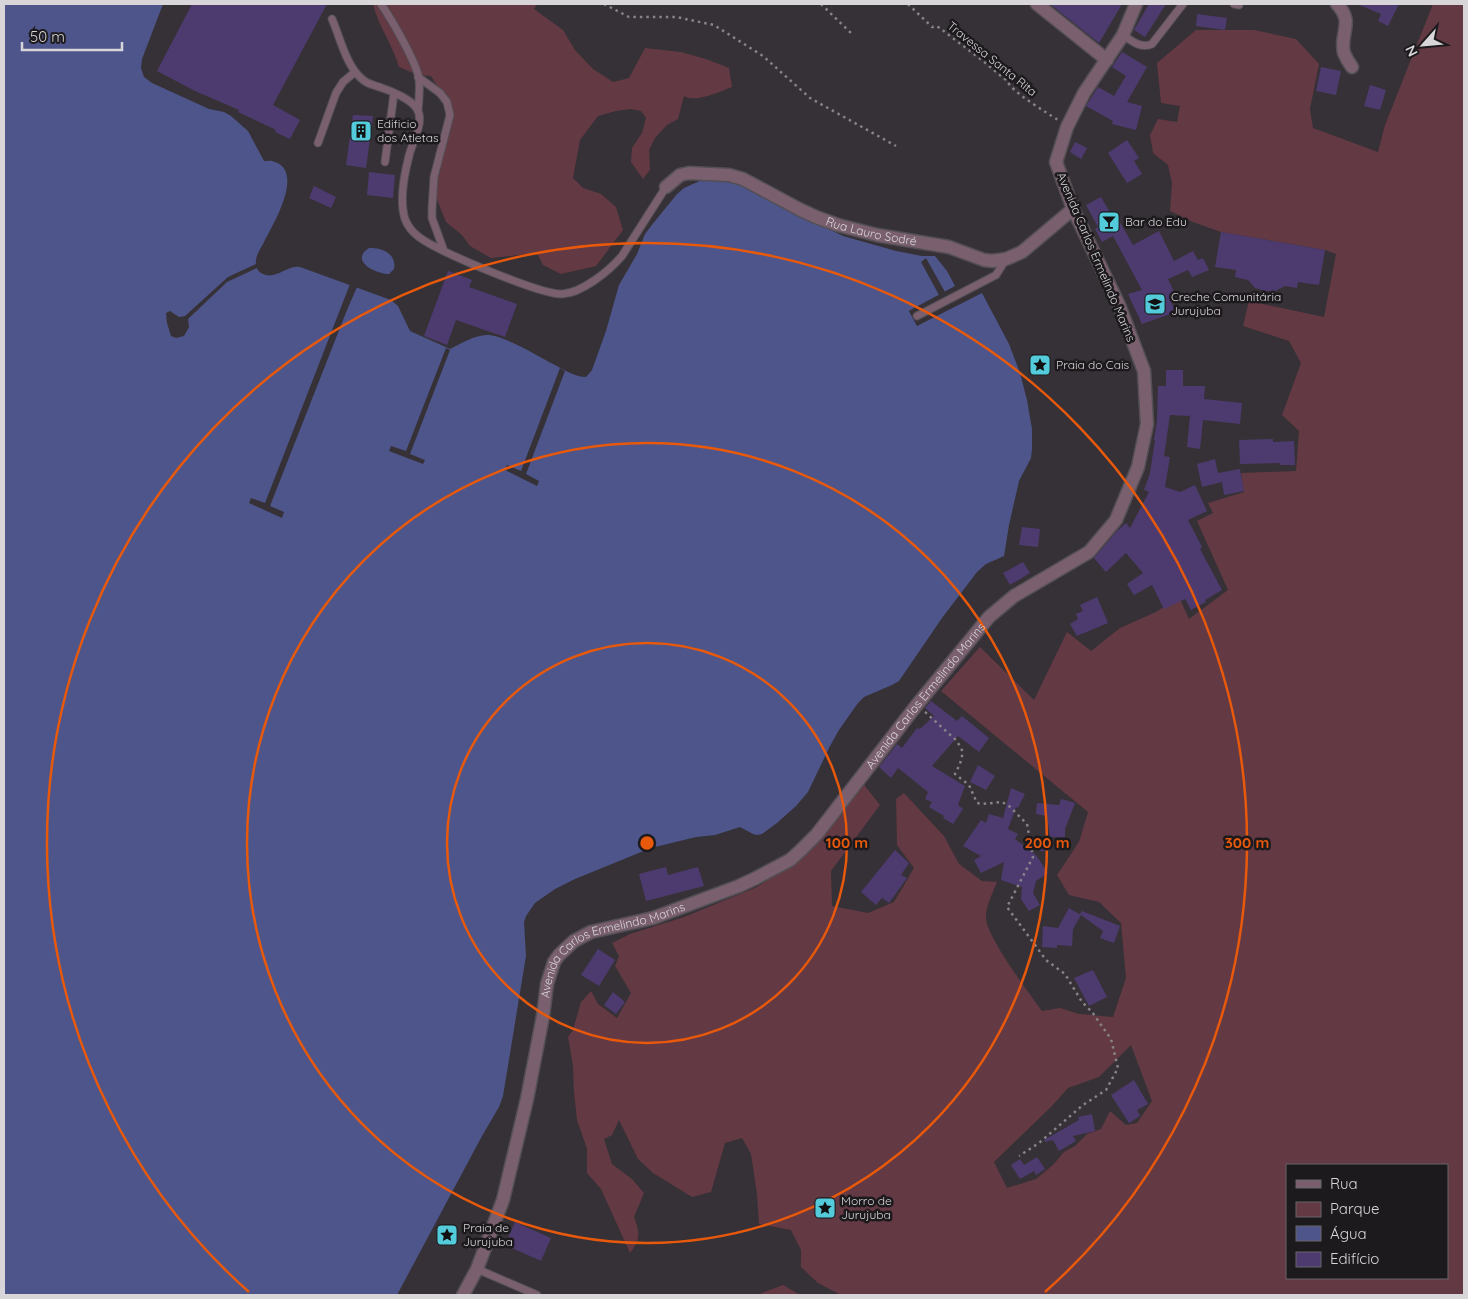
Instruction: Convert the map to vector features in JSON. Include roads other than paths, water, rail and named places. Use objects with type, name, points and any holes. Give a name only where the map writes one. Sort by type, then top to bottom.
[{"type":"street","points":[[1036,4],[1107,60]]},
{"type":"street","name":"Avenida Carlos Ermelindo Marins","points":[[463,1295],[477,1269],[503,1200],[527,1100],[547,984],[554,962],[559,955],[574,941],[590,932],[653,918],[677,910],[739,886],[790,860],[816,834],[916,706],[989,617],[1014,596],[1089,552],[1116,520],[1138,467],[1147,424],[1144,371],[1119,305],[1073,209],[1056,162],[1067,127],[1084,93],[1123,35],[1136,4]]},
{"type":"street","points":[[1337,4],[1345,15],[1344,53],[1352,67]]},
{"type":"street","name":"Rua Lauro Sodré","points":[[666,186],[684,174],[712,173],[729,175],[743,179],[808,213],[838,225],[877,235],[948,247],[992,261],[1016,256],[1073,209]]},
{"type":"lane","points":[[381,4],[410,57],[418,77],[420,121],[404,179],[402,206],[409,228],[424,241],[536,289],[554,294],[569,293],[607,272],[615,264],[666,186]]},
{"type":"lane","points":[[1123,35],[1142,46],[1152,44],[1183,4]]},
{"type":"lane","points":[[332,18],[355,72],[368,84],[394,93],[412,103],[418,110]]},
{"type":"lane","points":[[318,143],[336,93],[343,82],[355,72]]},
{"type":"lane","points":[[418,77],[440,93],[447,102],[450,115],[434,177],[432,210],[432,218],[444,251]]},
{"type":"lane","points":[[385,162],[394,93]]},
{"type":"lane","points":[[917,316],[996,275],[1006,259]]},
{"type":"lane","points":[[477,1269],[537,1295]]},
{"type":"water","points":[[4,4],[163,4],[142,59],[141,68],[144,77],[152,83],[209,109],[224,112],[231,116],[248,131],[264,161],[275,162],[283,168],[287,176],[287,187],[280,210],[256,258],[258,271],[263,274],[272,275],[291,268],[300,267],[391,300],[398,306],[410,331],[450,349],[477,337],[493,336],[522,347],[571,373],[586,377],[592,370],[606,331],[619,285],[637,254],[645,234],[677,194],[684,188],[711,176],[724,177],[843,236],[896,251],[922,256],[935,256],[947,271],[955,286],[909,311],[917,326],[982,293],[1009,344],[1020,373],[1032,429],[1032,449],[1031,458],[1019,481],[1004,556],[986,564],[977,572],[942,618],[899,681],[864,697],[858,703],[830,746],[808,792],[796,806],[762,834],[753,834],[740,827],[715,835],[696,837],[651,848],[555,889],[535,903],[526,916],[524,922],[526,956],[503,1096],[499,1107],[397,1295],[4,1295]]},
{"type":"water","points":[[369,248],[388,252],[394,264],[394,269],[389,274],[378,272],[363,262],[364,253]]},
{"type":"place","name":"Edificio dos Atletas","points":[[361,131]]},
{"type":"place","name":"Bar do Edu","points":[[1109,222]]},
{"type":"place","name":"Creche Comunitária Jurujuba","points":[[1155,304]]},
{"type":"place","name":"Praia do Cais","points":[[1040,365]]},
{"type":"place","name":"Morro de Jurujuba","points":[[825,1208]]},
{"type":"place","name":"Praia de Jurujuba","points":[[447,1235]]}]
